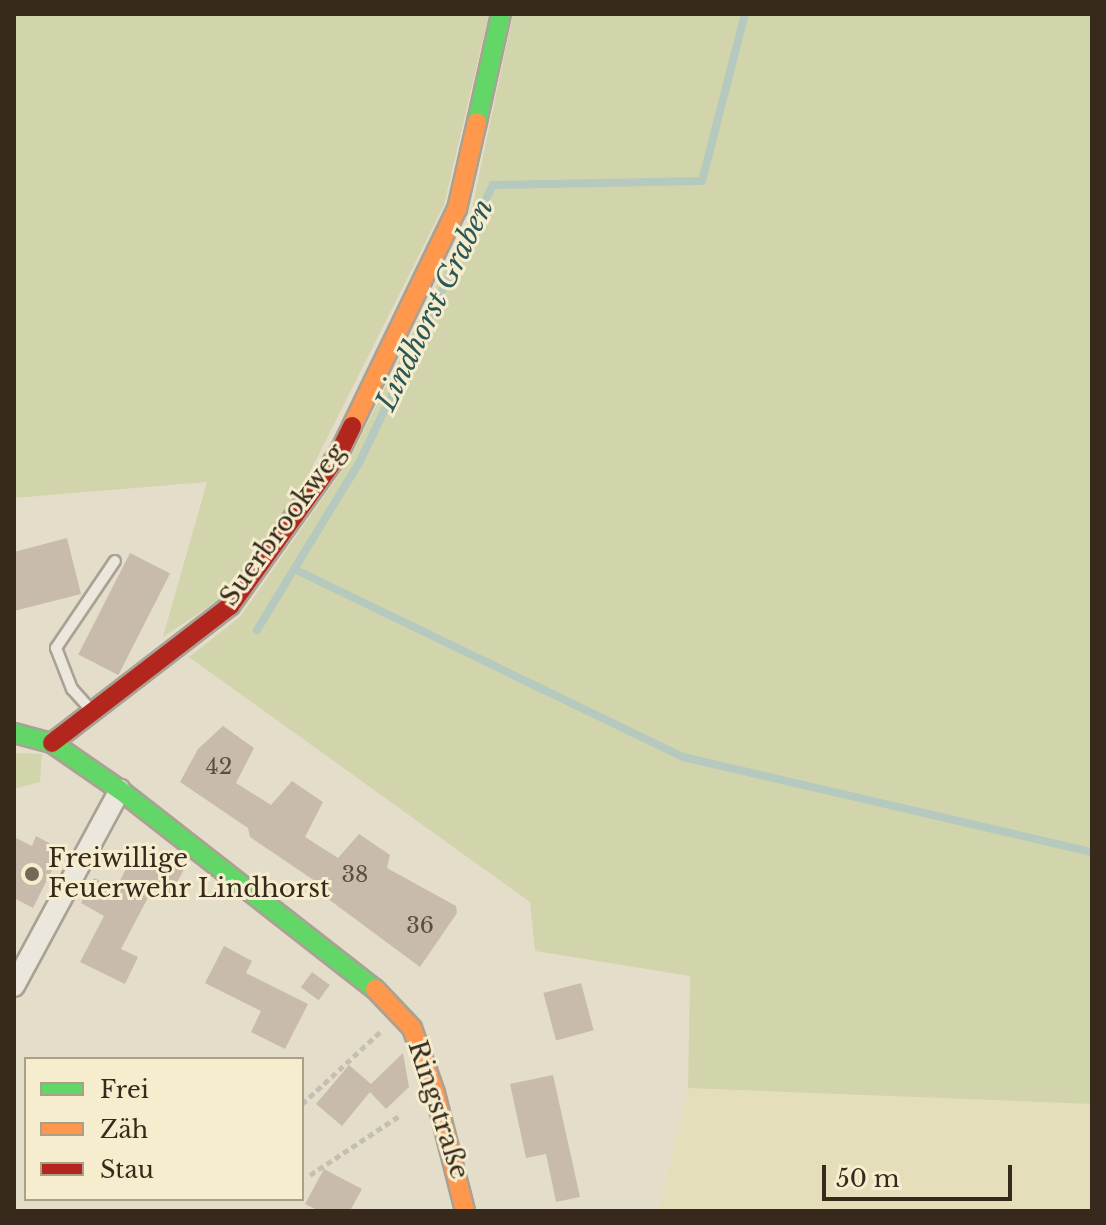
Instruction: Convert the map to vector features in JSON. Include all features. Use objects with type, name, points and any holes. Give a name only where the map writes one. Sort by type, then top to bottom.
[{"type":"street","name":"Suerbrookweg","points":[[52,743],[230,606],[339,453],[457,209],[501,14]]},
{"type":"street","name":"Ringstraße","points":[[14,733],[52,743],[120,790],[366,980],[398,1013],[412,1028],[438,1102],[465,1211]]},
{"type":"street","points":[[14,986],[120,790]]},
{"type":"lane","points":[[92,712],[72,689],[56,648],[115,561]]},
{"type":"path","points":[[304,1102],[398,1013]]},
{"type":"path","points":[[310,1175],[399,1116]]},
{"type":"shaded area","points":[[688,1088],[1092,1104],[1092,1211],[659,1211]]},
{"type":"green space","points":[[14,14],[489,14],[444,205],[303,486],[220,599],[163,637],[207,482],[14,498]]},
{"type":"green space","points":[[513,14],[1092,14],[1092,1104],[688,1088],[690,976],[535,951],[530,902],[189,657],[240,617],[348,462],[470,218]]},
{"type":"green space","points":[[14,753],[42,754],[40,782],[14,789]]},
{"type":"building","points":[[67,538],[81,594],[14,611],[14,552]]},
{"type":"building","points":[[130,553],[170,573],[118,675],[78,655]]},
{"type":"building","points":[[223,726],[254,748],[236,783],[271,805],[292,781],[323,802],[305,837],[338,858],[359,834],[390,855],[387,868],[456,906],[457,913],[420,967],[316,890],[315,881],[250,837],[248,828],[180,782],[198,749]]},
{"type":"building","name":"Freiwillige Feuerwehr Lindhorst","points":[[36,836],[62,850],[33,908],[14,898],[14,837],[32,846]]},
{"type":"building","points":[[138,844],[185,867],[169,899],[152,890],[121,949],[138,957],[125,984],[80,962],[104,916],[81,903],[94,878],[116,889]]},
{"type":"building","points":[[224,946],[252,961],[246,973],[308,1004],[285,1049],[251,1032],[261,1011],[205,983]]},
{"type":"building","points":[[312,972],[330,985],[319,1000],[301,987]]},
{"type":"building","points":[[581,983],[594,1030],[556,1040],[543,993]]},
{"type":"building","points":[[403,1053],[409,1087],[386,1109],[370,1092],[342,1126],[316,1104],[349,1065],[371,1084]]},
{"type":"building","points":[[553,1075],[580,1197],[556,1202],[546,1154],[526,1158],[510,1084]]},
{"type":"building","points":[[324,1169],[362,1189],[350,1211],[319,1211],[305,1204]]},
{"type":"waterway","name":"Lindhorst Graben","points":[[257,630],[359,463],[493,185],[702,181],[745,14]]},
{"type":"waterway","points":[[294,569],[683,757],[1092,852]]},
{"type":"traffic: fast","points":[[477,122],[501,14]]},
{"type":"traffic: fast","points":[[14,733],[52,743],[120,790],[375,989]]},
{"type":"traffic: slow","points":[[352,426],[457,209],[477,122]]},
{"type":"traffic: slow","points":[[375,989],[412,1028],[435,1093],[465,1211]]},
{"type":"traffic: jam","points":[[52,743],[230,606],[339,453],[352,426]]},
{"type":"place","name":"Freiwillige Feuerwehr Lindhorst","points":[[32,874]]}]
